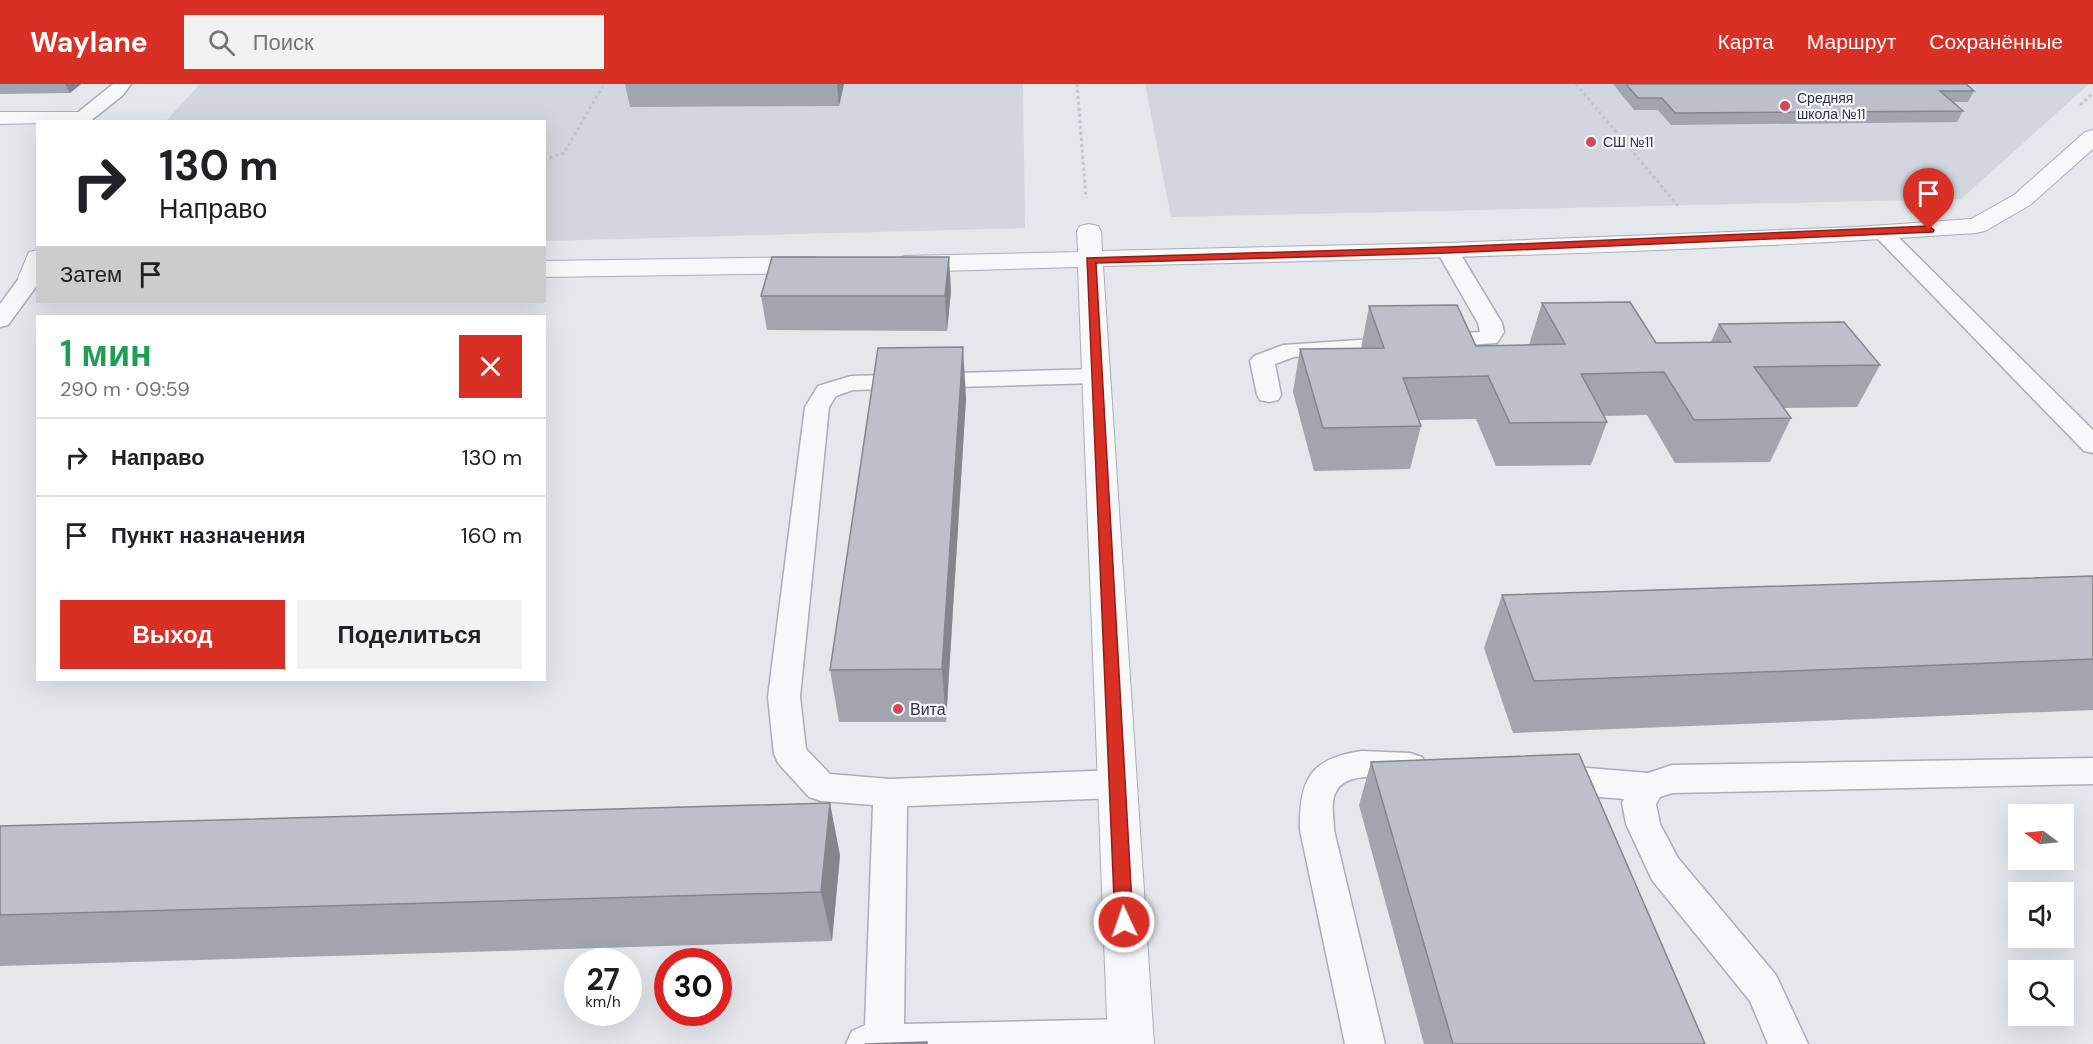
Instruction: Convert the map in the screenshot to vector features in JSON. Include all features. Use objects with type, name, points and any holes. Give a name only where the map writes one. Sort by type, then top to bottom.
[{"type":"street","points":[[0,118],[81,120]]},
{"type":"street","points":[[877,264],[1090,246],[1447,250],[1976,226],[2022,200],[2093,137]]},
{"type":"street","points":[[1090,246],[1130,1041]]},
{"type":"street","points":[[546,269],[842,265]]},
{"type":"lane","points":[[81,120],[117,91],[122,84]]},
{"type":"lane","points":[[1882,232],[2093,444]]},
{"type":"lane","points":[[1269,395],[1262,361],[1291,350],[1489,338],[1492,332],[1490,323],[1447,250]]},
{"type":"lane","points":[[0,320],[35,271]]},
{"type":"lane","points":[[1097,376],[851,383],[828,391],[817,407],[784,697],[790,754],[821,787],[890,793],[1117,784]]},
{"type":"lane","points":[[1365,1044],[1317,830],[1316,803],[1322,783],[1341,768],[1370,763],[1440,769]]},
{"type":"lane","points":[[1521,776],[1648,787],[1672,779],[2093,771]]},
{"type":"lane","points":[[1648,787],[1639,802],[1643,824],[1665,869],[1763,988],[1788,1044]]},
{"type":"lane","points":[[884,1043],[890,793]]},
{"type":"lane","points":[[866,1044],[1130,1041]]},
{"type":"path","points":[[546,159],[564,153],[604,84]]},
{"type":"path","points":[[1077,84],[1090,246]]},
{"type":"path","points":[[1575,84],[1706,240]]},
{"type":"shaded area","points":[[200,84],[1023,84],[1025,228],[546,241],[546,120],[167,120]]},
{"type":"shaded area","name":"СШ №11","points":[[1145,84],[2089,84],[1961,199],[1171,217]]},
{"type":"building","name":"Средняя школа №11","points":[[1626,84],[1966,84],[1974,91],[1940,91],[1963,111],[1675,113],[1662,98],[1638,98]]},
{"type":"building","points":[[772,257],[949,257],[945,296],[761,296]]},
{"type":"building","points":[[1630,302],[1656,343],[1731,342],[1719,324],[1844,322],[1880,365],[1754,367],[1791,418],[1694,420],[1664,372],[1581,374],[1607,422],[1510,423],[1488,376],[1403,378],[1421,426],[1323,428],[1300,349],[1384,348],[1369,306],[1457,305],[1476,346],[1565,344],[1542,303]]},
{"type":"building","points":[[963,347],[942,669],[830,670],[878,348]]},
{"type":"building","points":[[2093,576],[2093,659],[1534,681],[1502,595]]},
{"type":"building","points":[[1579,754],[1705,1044],[1453,1044],[1371,762]]},
{"type":"building","points":[[830,803],[821,892],[0,915],[0,826]]},
{"type":"building","points":[[927,1042],[927,1044],[865,1044]]},
{"type":"place","name":"Средняя школа №11","points":[[1785,106]]},
{"type":"place","name":"СШ №11","points":[[1591,142]]},
{"type":"place","name":"Вита","points":[[898,709]]},
{"type":"route","points":[[1124,922],[1091,261],[1447,250],[1929,230]]}]
